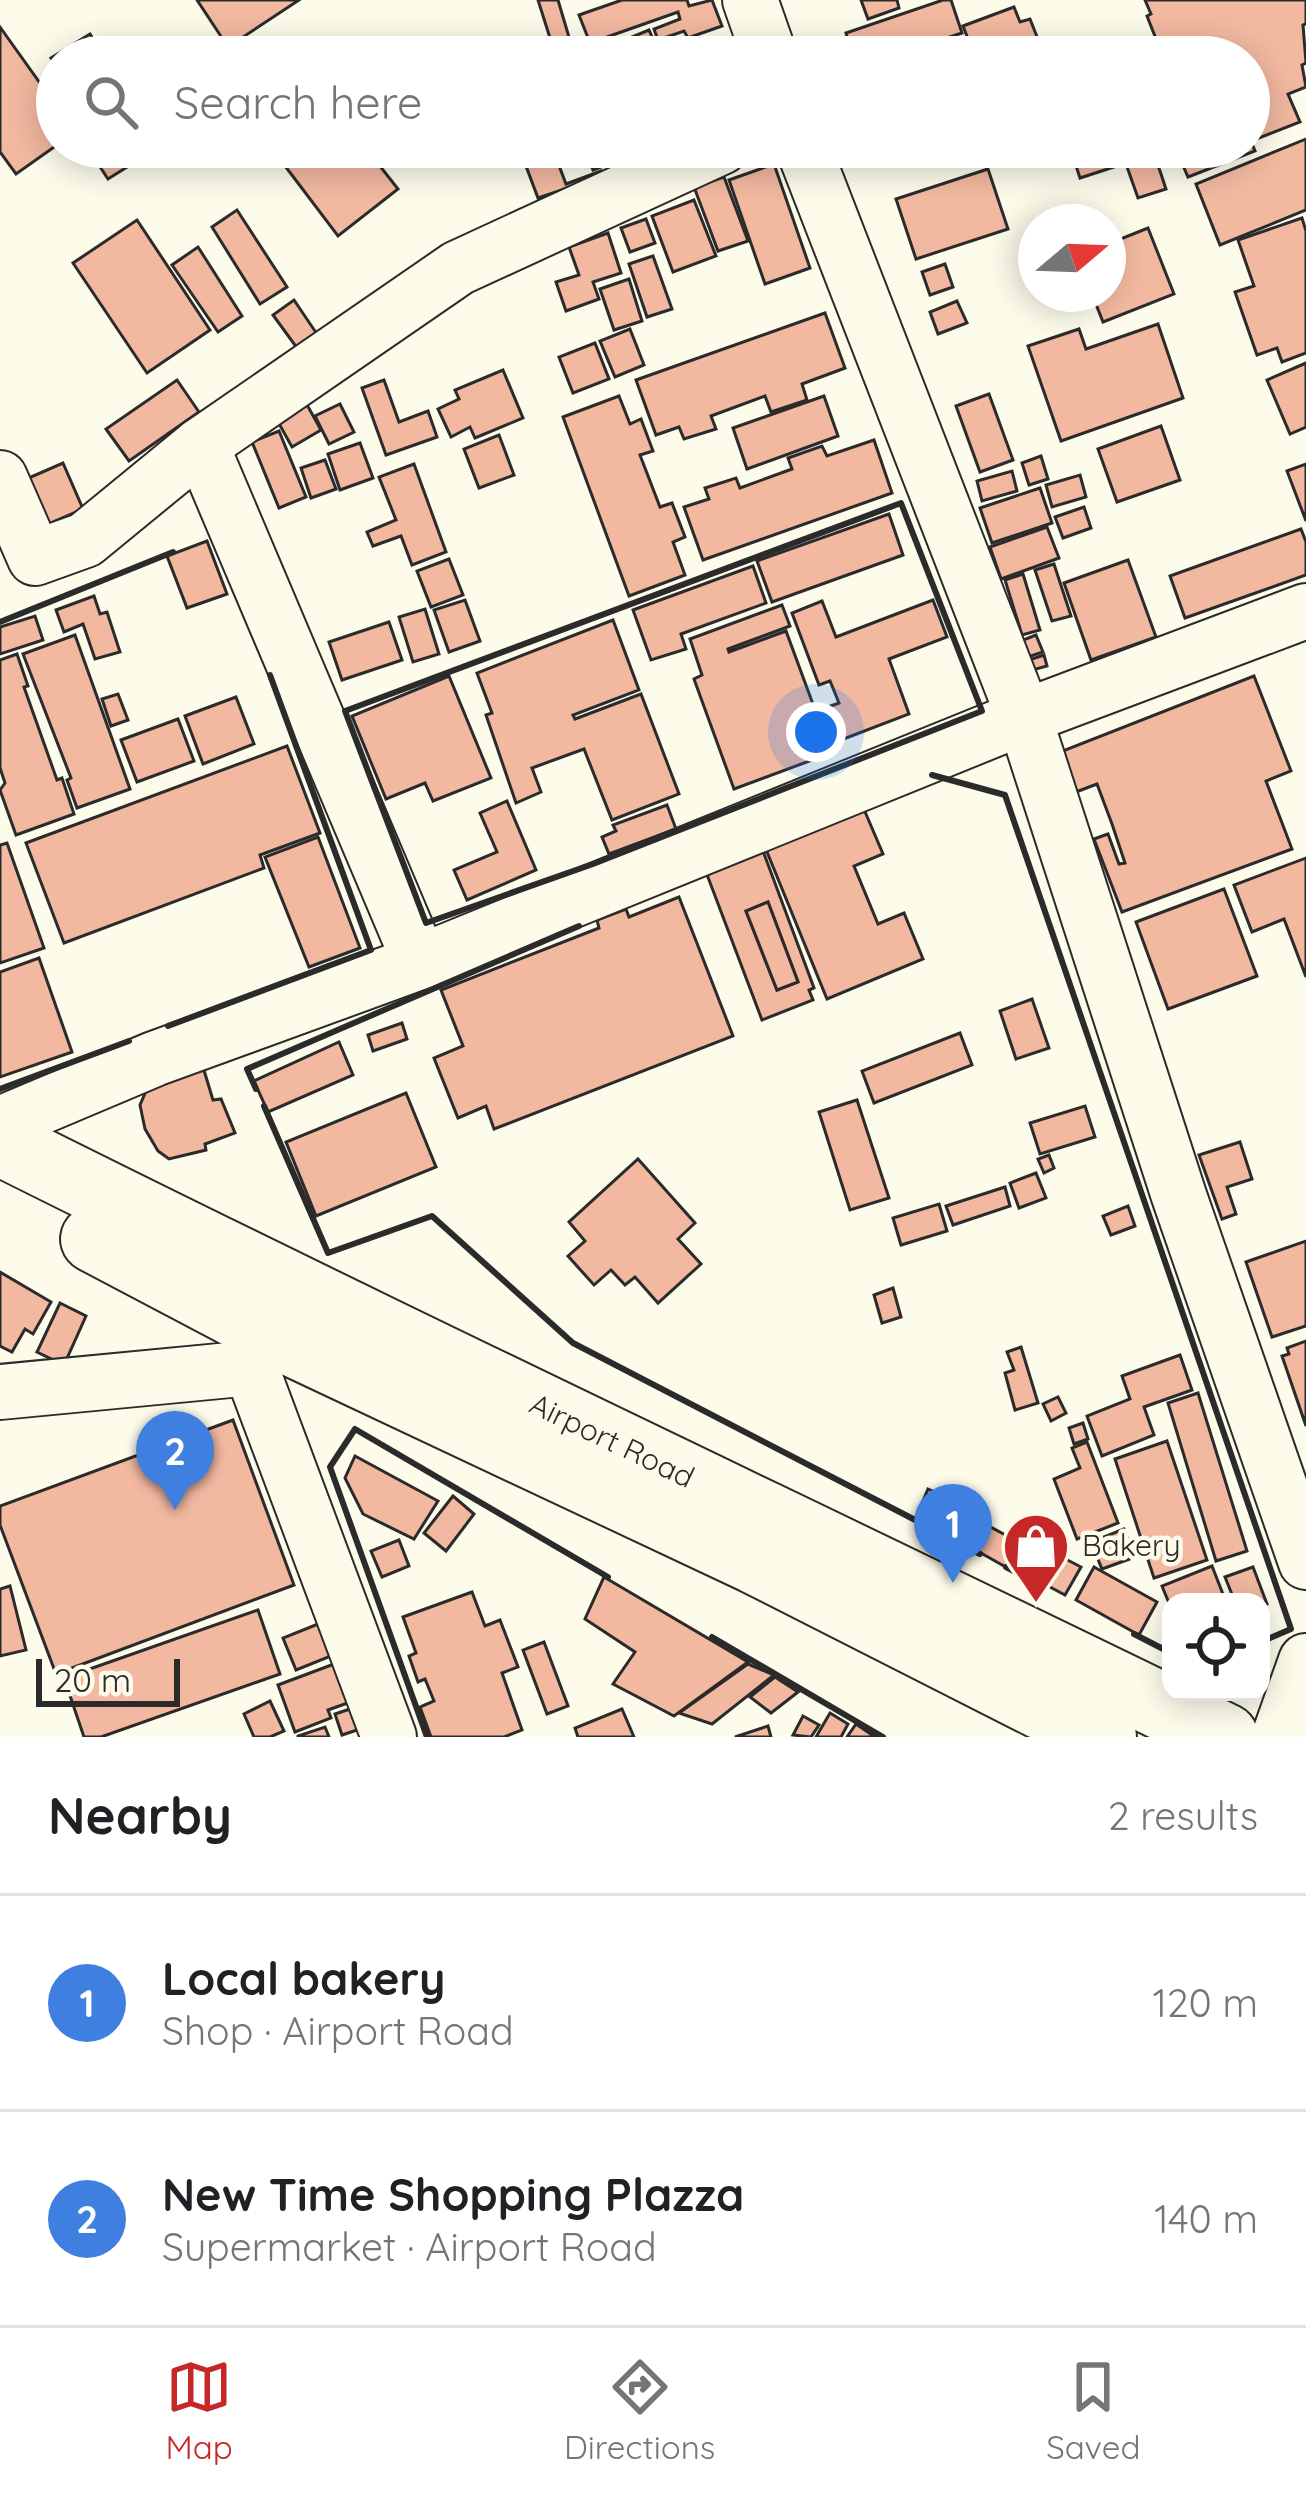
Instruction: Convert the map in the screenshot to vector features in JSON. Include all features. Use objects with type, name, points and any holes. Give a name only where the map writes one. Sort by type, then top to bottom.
[{"type":"main road","name":"Airport Road","points":[[0,1142],[305,1295],[1225,1737]]},
{"type":"main road","name":"Airport Road","points":[[0,1191],[266,1352],[754,1560],[1103,1737]]},
{"type":"street","points":[[750,0],[763,36]]},
{"type":"street","points":[[0,478],[35,558],[86,540],[201,445],[458,268],[676,168]]},
{"type":"street","points":[[811,168],[1024,717],[1180,1196],[1306,1562]]},
{"type":"street","points":[[201,445],[420,962]]},
{"type":"street","points":[[0,1124],[154,1060],[420,962],[1024,717],[1306,611]]},
{"type":"street","points":[[0,1392],[266,1352],[389,1737]]},
{"type":"street","points":[[1279,1737],[1306,1661]]},
{"type":"building","points":[[197,0],[299,0],[245,36],[221,36]]},
{"type":"building","points":[[538,0],[558,0],[569,36],[549,36]]},
{"type":"building","points":[[622,0],[687,0],[689,6],[712,0],[722,26],[694,36],[684,31],[657,36],[654,29],[680,19],[678,12],[610,36],[587,36],[579,15]]},
{"type":"building","points":[[861,0],[897,0],[899,8],[868,19]]},
{"type":"building","points":[[951,0],[962,33],[847,36]]},
{"type":"building","points":[[1145,0],[1306,0],[1306,63],[1302,65],[1306,87],[1288,94],[1300,122],[1270,134],[1270,36],[1155,36],[1147,16],[1151,14]]},
{"type":"building","points":[[1014,7],[1020,22],[1030,19],[1037,36],[967,36],[963,26]]},
{"type":"building","points":[[0,27],[36,78],[36,160],[16,174],[0,152]]},
{"type":"building","points":[[1306,139],[1306,210],[1220,245],[1196,184],[1235,168],[1270,168],[1270,154]]},
{"type":"building","points":[[101,168],[126,168],[108,179]]},
{"type":"building","points":[[287,168],[382,168],[398,189],[338,236]]},
{"type":"building","points":[[527,168],[560,168],[566,184],[601,171],[606,187],[566,202],[562,190],[538,198]]},
{"type":"building","points":[[775,168],[810,268],[765,284],[729,180]]},
{"type":"building","points":[[1077,168],[1111,168],[1080,178]]},
{"type":"building","points":[[1127,168],[1159,168],[1166,189],[1138,198]]},
{"type":"building","points":[[1184,168],[1211,168],[1188,177]]},
{"type":"building","points":[[988,169],[1008,229],[916,259],[896,199]]},
{"type":"building","points":[[724,177],[748,241],[718,251],[694,187]]},
{"type":"building","points":[[694,200],[716,256],[673,272],[652,216]]},
{"type":"building","points":[[237,210],[287,287],[260,304],[212,227]]},
{"type":"building","points":[[1302,218],[1306,231],[1306,353],[1282,362],[1277,348],[1257,355],[1235,292],[1254,286],[1238,240]]},
{"type":"building","points":[[646,219],[655,243],[630,252],[621,228]]},
{"type":"building","points":[[137,220],[210,330],[147,373],[73,263]]},
{"type":"building","points":[[1148,228],[1174,294],[1103,322],[1099,312],[1126,312],[1126,237]]},
{"type":"building","points":[[608,233],[621,273],[593,282],[599,299],[566,311],[556,282],[579,275],[569,247]]},
{"type":"building","points":[[198,247],[242,316],[218,332],[172,265]]},
{"type":"building","points":[[653,256],[672,309],[647,317],[629,264]]},
{"type":"building","points":[[945,264],[953,287],[930,295],[922,272]]},
{"type":"building","points":[[629,279],[642,321],[614,330],[600,289]]},
{"type":"building","points":[[294,300],[317,334],[297,348],[273,315]]},
{"type":"building","points":[[957,301],[967,323],[938,334],[930,312]]},
{"type":"building","points":[[825,313],[845,368],[802,384],[807,400],[771,412],[765,396],[711,416],[716,429],[684,439],[679,427],[656,435],[636,380]]},
{"type":"building","points":[[1158,324],[1183,398],[1061,441],[1028,346],[1079,329],[1086,349]]},
{"type":"building","points":[[630,329],[644,365],[615,377],[600,341]]},
{"type":"building","points":[[595,343],[609,379],[573,393],[559,357]]},
{"type":"building","points":[[1306,363],[1306,427],[1290,434],[1267,380]]},
{"type":"building","points":[[503,370],[523,418],[475,438],[470,427],[451,437],[438,409],[459,399],[455,390]]},
{"type":"building","points":[[177,380],[199,412],[129,461],[106,429]]},
{"type":"building","points":[[384,380],[399,422],[428,411],[437,437],[386,455],[362,388]]},
{"type":"building","points":[[989,394],[1013,460],[980,472],[956,406]]},
{"type":"building","points":[[619,396],[630,424],[641,419],[653,451],[640,455],[660,507],[672,503],[685,537],[673,542],[685,575],[629,596],[563,417]]},
{"type":"building","points":[[824,396],[838,436],[747,469],[733,428]]},
{"type":"building","points":[[306,403],[321,430],[292,447],[277,420]]},
{"type":"building","points":[[340,404],[354,432],[329,444],[315,416]]},
{"type":"building","points":[[1161,426],[1180,480],[1117,502],[1098,449]]},
{"type":"building","points":[[279,431],[306,497],[279,508],[252,442]]},
{"type":"building","points":[[499,435],[514,475],[479,488],[464,449]]},
{"type":"building","points":[[874,440],[892,493],[703,560],[684,507],[709,499],[705,488],[736,478],[740,488],[792,469],[788,458],[822,446],[827,456]]},
{"type":"building","points":[[360,443],[373,478],[340,490],[328,454]]},
{"type":"building","points":[[1041,456],[1048,479],[1029,485],[1022,463]]},
{"type":"building","points":[[325,460],[336,489],[311,498],[301,468]]},
{"type":"building","points":[[63,463],[83,509],[44,526],[24,480]]},
{"type":"building","points":[[414,464],[446,552],[412,565],[401,536],[373,546],[367,532],[396,520],[379,477]]},
{"type":"building","points":[[1306,464],[1306,521],[1287,471]]},
{"type":"building","points":[[1012,471],[1017,491],[982,501],[977,481]]},
{"type":"building","points":[[1080,475],[1086,497],[1052,507],[1046,485]]},
{"type":"building","points":[[1040,488],[1052,523],[992,543],[980,508]]},
{"type":"building","points":[[1084,507],[1091,528],[1063,538],[1055,517]]},
{"type":"building","points":[[889,514],[903,555],[772,602],[757,561]]},
{"type":"building","points":[[1047,527],[1059,558],[1001,579],[990,547]]},
{"type":"building","points":[[1301,529],[1306,575],[1185,618],[1170,576]]},
{"type":"building","points":[[207,541],[227,594],[187,608],[167,556]]},
{"type":"building","points":[[449,559],[463,595],[431,607],[417,571]]},
{"type":"building","points":[[1128,560],[1156,637],[1091,660],[1064,583]]},
{"type":"building","points":[[1054,564],[1071,616],[1052,621],[1035,570]]},
{"type":"building","points":[[753,566],[766,603],[681,634],[686,649],[651,660],[633,610]]},
{"type":"building","points":[[1023,574],[1040,630],[1022,635],[1005,580]]},
{"type":"building","points":[[94,596],[100,614],[107,612],[120,652],[95,659],[83,624],[64,632],[56,610]]},
{"type":"building","points":[[465,600],[480,641],[449,652],[434,610]]},
{"type":"building","points":[[933,600],[947,637],[889,659],[909,714],[841,740],[828,707],[839,703],[830,681],[819,685],[792,613],[822,601],[836,637]]},
{"type":"building","points":[[782,605],[790,626],[728,649],[786,631],[831,753],[734,789],[694,679],[702,675],[690,639]]},
{"type":"building","points":[[425,609],[439,654],[413,662],[399,617]]},
{"type":"building","points":[[35,616],[43,640],[0,654],[0,627]]},
{"type":"building","points":[[613,620],[639,690],[573,715],[575,719],[641,694],[679,794],[612,820],[584,749],[532,768],[541,792],[516,803],[477,673]]},
{"type":"building","points":[[389,622],[402,660],[342,680],[329,642]]},
{"type":"building","points":[[75,635],[130,789],[77,808],[67,780],[71,778],[23,654]]},
{"type":"building","points":[[1036,635],[1043,652],[1025,658],[1018,642]]},
{"type":"building","points":[[17,654],[57,780],[62,778],[74,814],[16,835],[0,790],[5,783],[0,768],[0,660]]},
{"type":"building","points":[[1044,655],[1047,666],[1029,671],[1026,661]]},
{"type":"building","points":[[449,676],[491,778],[433,801],[425,783],[386,799],[352,716]]},
{"type":"building","points":[[1254,676],[1291,771],[1266,781],[1292,849],[1122,912],[1094,839],[1108,834],[1119,864],[1125,863],[1097,784],[1076,792],[1060,752]]},
{"type":"building","points":[[118,694],[128,720],[111,726],[102,699]]},
{"type":"building","points":[[236,697],[254,744],[203,764],[185,716]]},
{"type":"building","points":[[178,719],[194,761],[137,782],[121,740]]},
{"type":"building","points":[[287,746],[320,833],[260,855],[264,868],[64,943],[26,843]]},
{"type":"building","points":[[507,801],[536,870],[467,900],[454,870],[497,852],[480,813]]},
{"type":"building","points":[[667,805],[676,829],[609,854],[602,837],[616,831],[613,825]]},
{"type":"building","points":[[863,807],[883,854],[854,866],[878,924],[904,913],[923,959],[827,999],[765,847]]},
{"type":"building","points":[[318,837],[360,948],[309,967],[265,857]]},
{"type":"building","points":[[7,843],[44,948],[0,963],[0,845]]},
{"type":"building","points":[[763,851],[814,988],[809,990],[813,1000],[762,1020],[706,872]],"holes":[[[768,902],[798,982],[777,990],[746,911]]]},
{"type":"building","points":[[1306,858],[1306,977],[1284,919],[1252,932],[1234,885]]},
{"type":"building","points":[[1224,889],[1257,976],[1168,1009],[1136,922]]},
{"type":"building","points":[[679,897],[733,1036],[494,1129],[486,1106],[458,1118],[434,1058],[463,1046],[441,990],[599,928],[597,920],[626,909],[629,917]]},
{"type":"building","points":[[768,902],[798,982],[777,990],[746,911]]},
{"type":"building","points":[[39,958],[72,1052],[0,1077],[0,972]]},
{"type":"building","points":[[1032,999],[1049,1048],[1016,1059],[1000,1011]]},
{"type":"building","points":[[402,1023],[407,1039],[373,1051],[368,1035]]},
{"type":"building","points":[[960,1033],[972,1065],[874,1103],[862,1071]]},
{"type":"building","points":[[339,1042],[353,1075],[268,1112],[254,1081]]},
{"type":"building","points":[[203,1067],[213,1100],[221,1099],[235,1133],[205,1144],[206,1150],[169,1159],[145,1129],[140,1105],[150,1082]]},
{"type":"building","points":[[406,1093],[436,1167],[316,1216],[286,1142]]},
{"type":"building","points":[[857,1100],[889,1198],[850,1210],[819,1112]]},
{"type":"building","points":[[1085,1106],[1095,1137],[1040,1154],[1030,1123]]},
{"type":"building","points":[[1240,1142],[1252,1179],[1227,1187],[1236,1214],[1222,1219],[1199,1155]]},
{"type":"building","points":[[1049,1155],[1054,1168],[1044,1173],[1038,1159]]},
{"type":"building","points":[[638,1159],[695,1223],[678,1239],[701,1264],[658,1303],[635,1277],[625,1285],[611,1270],[594,1285],[568,1256],[585,1241],[569,1222]]},
{"type":"building","points":[[1036,1173],[1046,1198],[1019,1208],[1010,1183]]},
{"type":"building","points":[[1005,1187],[1010,1206],[953,1225],[946,1206]]},
{"type":"building","points":[[939,1204],[947,1231],[901,1245],[893,1218]]},
{"type":"building","points":[[1128,1206],[1135,1226],[1111,1235],[1103,1216]]},
{"type":"building","points":[[1306,1241],[1306,1326],[1272,1337],[1246,1262]]},
{"type":"building","points":[[0,1272],[51,1302],[33,1334],[25,1329],[12,1352],[0,1346]]},
{"type":"building","points":[[893,1288],[901,1317],[882,1323],[874,1295]]},
{"type":"building","points":[[60,1303],[86,1316],[64,1365],[37,1352]]},
{"type":"building","points":[[1306,1341],[1306,1426],[1282,1356],[1289,1354],[1287,1348]]},
{"type":"building","points":[[1021,1347],[1038,1403],[1015,1410],[1005,1373],[1014,1370],[1007,1352]]},
{"type":"building","points":[[1180,1355],[1192,1390],[1144,1407],[1154,1435],[1102,1456],[1087,1416],[1130,1399],[1122,1376]]},
{"type":"building","points":[[1198,1393],[1247,1551],[1216,1561],[1168,1403]]},
{"type":"building","points":[[1058,1397],[1066,1413],[1051,1421],[1043,1404]]},
{"type":"building","points":[[233,1420],[294,1585],[56,1674],[0,1525],[0,1506]]},
{"type":"building","points":[[1083,1423],[1088,1439],[1074,1444],[1069,1428]]},
{"type":"building","points":[[1167,1441],[1207,1560],[1154,1578],[1115,1459]]},
{"type":"building","points":[[1087,1442],[1118,1523],[1077,1539],[1054,1479],[1080,1468],[1072,1448]]},
{"type":"building","points":[[355,1456],[438,1501],[414,1539],[363,1514],[345,1478]]},
{"type":"building","points":[[928,1489],[953,1500],[940,1531],[915,1520]]},
{"type":"building","points":[[453,1496],[474,1514],[446,1551],[424,1533]]},
{"type":"building","points":[[955,1505],[982,1516],[972,1543],[944,1532]]},
{"type":"building","points":[[985,1524],[1024,1545],[1011,1570],[972,1548]]},
{"type":"building","points":[[1124,1529],[1135,1557],[1102,1569],[1091,1542]]},
{"type":"building","points":[[399,1540],[409,1566],[382,1577],[371,1551]]},
{"type":"building","points":[[1035,1543],[1081,1567],[1065,1595],[1020,1571]]},
{"type":"building","points":[[1212,1566],[1222,1593],[1165,1593],[1162,1586]]},
{"type":"building","points":[[1094,1567],[1157,1602],[1139,1635],[1076,1600]]},
{"type":"building","points":[[1253,1567],[1263,1593],[1231,1593],[1225,1577]]},
{"type":"building","points":[[604,1577],[748,1662],[674,1716],[613,1684],[635,1652],[585,1619]]},
{"type":"building","points":[[10,1586],[26,1650],[0,1656],[0,1589]]},
{"type":"building","points":[[472,1592],[485,1626],[500,1620],[518,1667],[502,1673],[522,1730],[504,1737],[431,1737],[420,1707],[434,1701],[425,1679],[418,1682],[409,1656],[416,1653],[403,1617]]},
{"type":"building","points":[[258,1610],[280,1674],[101,1737],[84,1737],[64,1678]]},
{"type":"building","points":[[323,1622],[336,1654],[296,1670],[283,1638]]},
{"type":"building","points":[[544,1642],[568,1706],[547,1714],[523,1650]]},
{"type":"building","points":[[342,1661],[356,1700],[328,1710],[331,1718],[295,1732],[278,1685]]},
{"type":"building","points":[[748,1664],[774,1675],[712,1724],[679,1713]]},
{"type":"building","points":[[775,1677],[798,1692],[771,1713],[750,1697]]},
{"type":"building","points":[[270,1701],[284,1731],[254,1737],[244,1714]]},
{"type":"building","points":[[359,1706],[366,1727],[342,1735],[335,1714]]},
{"type":"building","points":[[622,1709],[634,1737],[578,1737],[575,1728]]},
{"type":"building","points":[[830,1713],[848,1724],[841,1737],[816,1737]]},
{"type":"building","points":[[803,1716],[819,1725],[811,1737],[793,1735]]},
{"type":"building","points":[[856,1724],[875,1737],[847,1737]]},
{"type":"building","points":[[768,1726],[771,1737],[735,1737]]},
{"type":"building","points":[[325,1727],[329,1737],[298,1737],[298,1736]]},
{"type":"wall","points":[[901,503],[982,711],[593,864],[426,923],[345,711],[901,503]]},
{"type":"wall","points":[[0,622],[173,552]]},
{"type":"wall","points":[[168,1026],[371,950],[270,675]]},
{"type":"wall","points":[[932,775],[1005,795],[1291,1629],[1270,1638]]},
{"type":"wall","points":[[256,1089],[247,1069],[579,926]]},
{"type":"wall","points":[[0,1089],[129,1041]]},
{"type":"wall","points":[[264,1106],[328,1253],[432,1216],[573,1343],[921,1523]]},
{"type":"wall","points":[[427,1737],[330,1467],[355,1429],[608,1577]]},
{"type":"wall","points":[[937,1532],[980,1554]]},
{"type":"wall","points":[[1006,1567],[1038,1584]]},
{"type":"wall","points":[[1134,1634],[1162,1648]]},
{"type":"wall","points":[[712,1637],[883,1737]]},
{"type":"place","name":"New Time Shopping Plazza","points":[[175,1510]]},
{"type":"place","name":"Local bakery","points":[[953,1583]]},
{"type":"place","name":"Bakery","points":[[1036,1605]]}]
